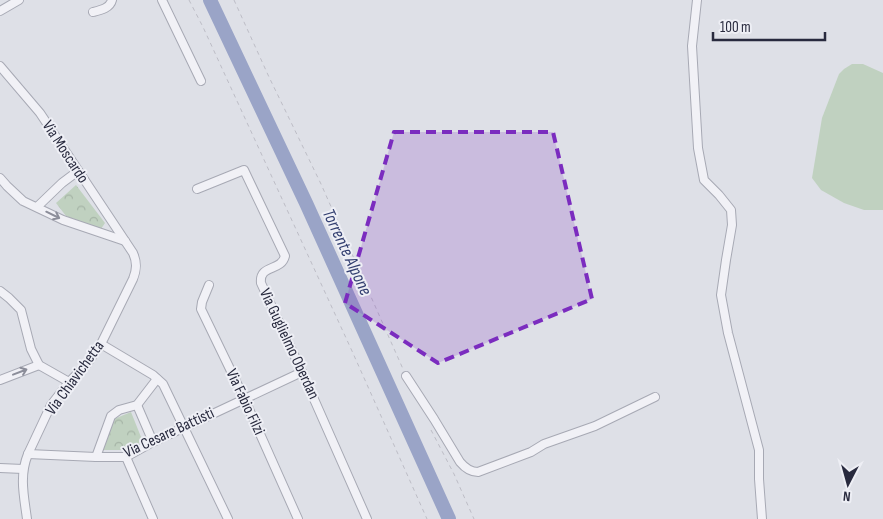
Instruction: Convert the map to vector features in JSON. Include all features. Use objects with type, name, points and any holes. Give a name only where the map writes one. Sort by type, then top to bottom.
[{"type":"street","points":[[0,11],[19,0]]},
{"type":"street","points":[[93,12],[108,7],[112,0]]},
{"type":"street","points":[[162,0],[201,80]]},
{"type":"street","points":[[697,0],[692,46],[698,148],[704,180],[731,210],[732,225],[721,295],[728,333],[759,450],[762,519]]},
{"type":"street","name":"Via Moscardo","points":[[0,66],[40,113],[125,241]]},
{"type":"street","name":"Via Guglielmo Oberdan","points":[[197,189],[244,170],[285,256],[281,264],[262,273],[260,277],[261,283],[367,519]]},
{"type":"street","points":[[37,207],[62,183],[78,171]]},
{"type":"street","points":[[0,178],[23,200],[63,220],[125,241]]},
{"type":"street","name":"Via Chiavichetta","points":[[27,519],[22,481],[23,469],[28,454],[52,405],[101,344],[136,272],[136,260],[125,241]]},
{"type":"street","name":"Via Fabio Filzi","points":[[209,285],[201,309],[244,398],[298,519]]},
{"type":"street","points":[[0,291],[21,310],[31,349],[39,364],[69,382]]},
{"type":"street","points":[[101,344],[163,384],[228,519]]},
{"type":"street","points":[[0,380],[39,364]]},
{"type":"street","name":"Via Cesare Battisti","points":[[28,454],[96,457],[126,456],[244,398],[302,372]]},
{"type":"street","points":[[406,376],[460,462],[464,467],[473,472],[478,472],[531,452],[544,444],[595,426],[655,397]]},
{"type":"street","points":[[96,457],[111,416],[119,410],[137,405],[157,379]]},
{"type":"street","points":[[137,405],[153,442]]},
{"type":"street","points":[[126,456],[153,519]]},
{"type":"street","points":[[0,468],[23,469]]},
{"type":"path","points":[[189,0],[427,519]]},
{"type":"path","points":[[234,0],[321,184],[406,376]]},
{"type":"path","points":[[430,428],[454,474],[474,519]]},
{"type":"highlighted area","points":[[394,132],[553,132],[592,299],[438,363],[345,303]]},
{"type":"green space","points":[[852,64],[863,64],[883,73],[883,210],[864,210],[844,203],[821,190],[812,178],[822,118],[839,74]]},
{"type":"green space","points":[[76,185],[105,223],[101,229],[66,216],[56,203]]},
{"type":"green space","points":[[131,412],[143,442],[125,450],[103,450],[114,419]]},
{"type":"waterway","name":"Torrente Alpone","points":[[210,0],[306,203],[449,519]]}]
